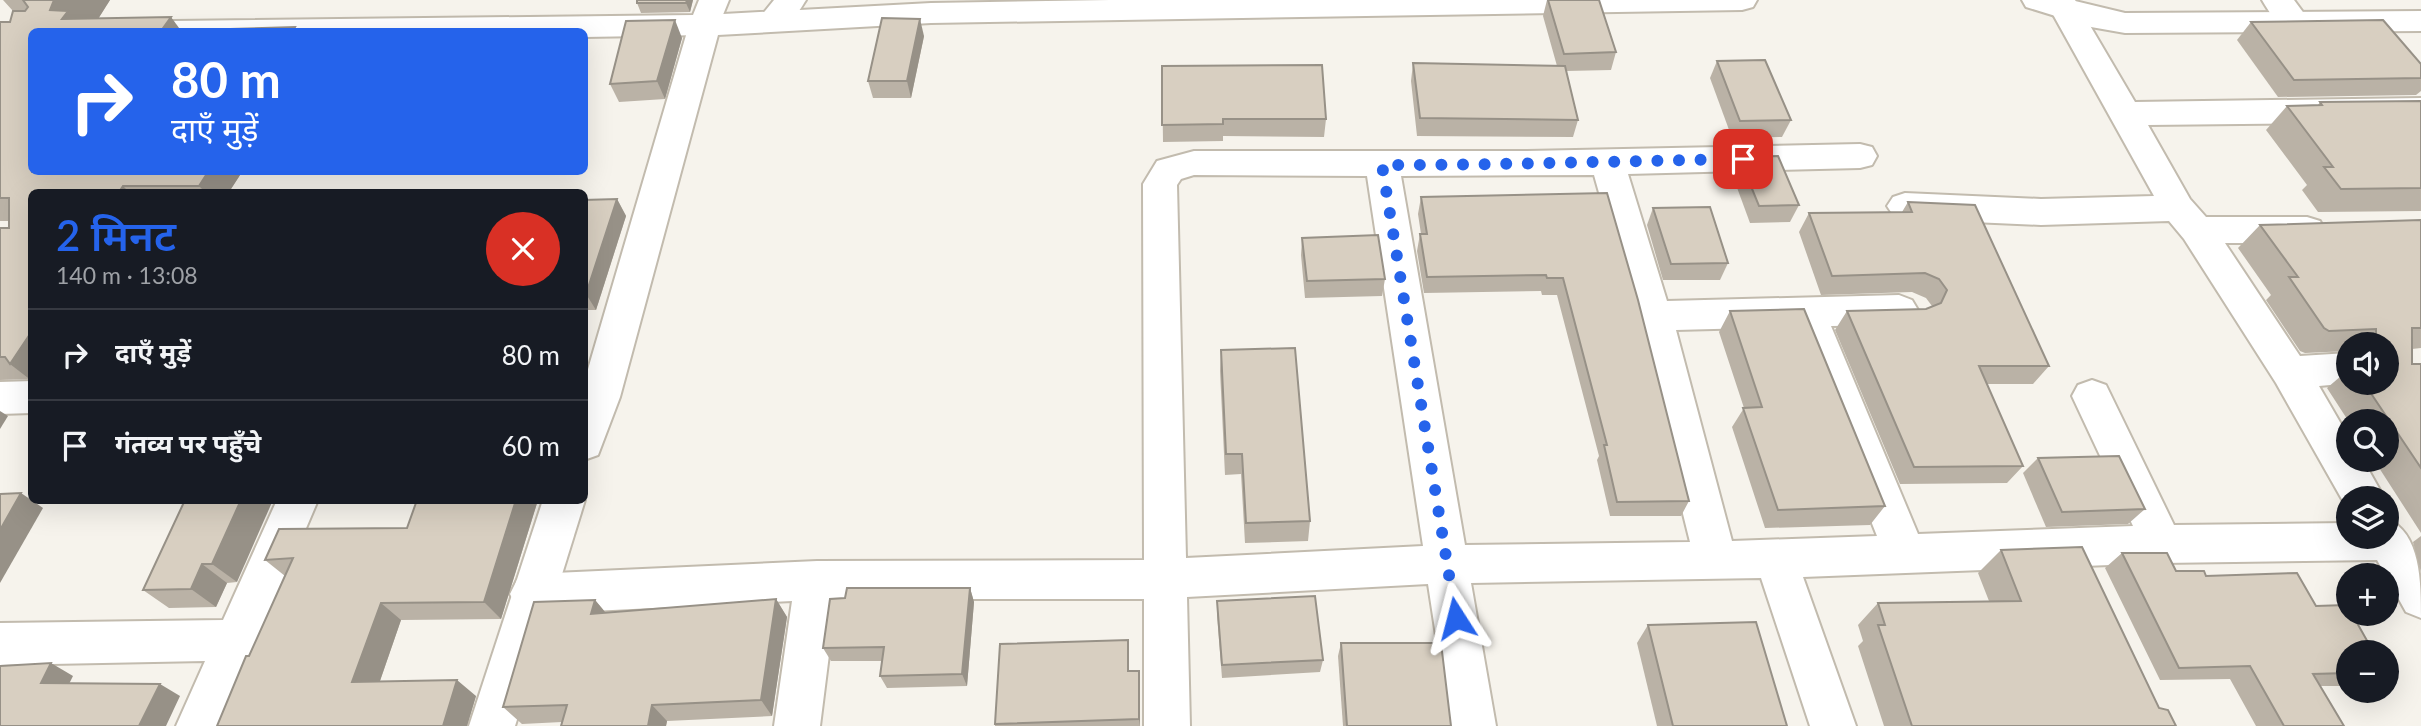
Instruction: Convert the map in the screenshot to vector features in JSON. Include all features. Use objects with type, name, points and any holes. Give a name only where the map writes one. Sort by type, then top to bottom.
[{"type":"street","points":[[124,28],[143,0]]},
{"type":"street","points":[[234,28],[251,0]]},
{"type":"street","points":[[242,28],[374,13],[931,13],[1216,4],[1742,0]]},
{"type":"street","points":[[2054,3],[2091,17],[2125,23],[2286,11],[2421,21]]},
{"type":"street","points":[[2054,3],[2127,114],[2188,219],[2290,372],[2356,486]]},
{"type":"street","points":[[588,420],[592,397],[710,12]]},
{"type":"street","points":[[2127,114],[2421,110]]},
{"type":"street","points":[[1167,726],[1160,184],[1169,170],[1194,163],[1539,165],[1860,156]]},
{"type":"street","points":[[1607,161],[1653,316],[1716,561]]},
{"type":"street","points":[[1382,165],[1472,726]]},
{"type":"street","points":[[1905,206],[2342,229]]},
{"type":"street","points":[[1653,316],[1912,310]]},
{"type":"street","points":[[1807,313],[1905,553]]},
{"type":"street","points":[[2290,372],[2336,370]]},
{"type":"street","points":[[2092,396],[2162,544]]},
{"type":"street","points":[[0,398],[28,397]]},
{"type":"street","points":[[200,726],[296,504]]},
{"type":"street","points":[[492,726],[563,504]]},
{"type":"street","points":[[532,594],[817,580],[1166,579],[1447,564],[1716,561],[1905,553],[2079,565],[2162,544],[2336,540]]},
{"type":"street","points":[[2393,549],[2421,598]]},
{"type":"street","points":[[1775,558],[1833,726]]},
{"type":"street","points":[[797,726],[817,580]]},
{"type":"street","points":[[0,644],[236,640]]},
{"type":"building","points":[[23,0],[54,0],[50,10],[68,11],[62,19],[171,17],[163,28],[28,28],[28,175],[206,175],[199,186],[28,189],[28,337],[10,364],[5,357],[0,357],[0,228],[9,228],[9,198],[0,198],[0,22],[10,22],[13,11],[25,11],[28,7]]},
{"type":"building","points":[[637,0],[687,0],[686,3],[637,3]]},
{"type":"building","points":[[1548,0],[1599,0],[1616,52],[1564,54]]},
{"type":"building","points":[[882,18],[920,19],[907,81],[868,81]]},
{"type":"building","points":[[675,20],[657,81],[610,84],[626,21]]},
{"type":"building","points":[[2383,20],[2421,64],[2421,78],[2294,80],[2251,22]]},
{"type":"building","points":[[1765,60],[1791,120],[1740,121],[1717,61]]},
{"type":"building","points":[[1413,63],[1565,66],[1578,120],[1420,118]]},
{"type":"building","points":[[1322,65],[1326,119],[1223,119],[1223,124],[1162,125],[1162,66]]},
{"type":"building","points":[[2421,101],[2421,188],[2341,189],[2324,167],[2333,167],[2287,106],[2322,105],[2320,102]]},
{"type":"building","points":[[1778,156],[1799,205],[1759,206],[1739,157]]},
{"type":"building","points":[[1607,193],[1638,300],[1689,501],[1617,502],[1604,445],[1607,445],[1563,278],[1547,278],[1546,275],[1427,277],[1420,234],[1427,234],[1421,197]]},
{"type":"building","points":[[617,199],[588,288],[588,200]]},
{"type":"building","points":[[1908,202],[1975,205],[2049,366],[1979,366],[2023,466],[1914,467],[1847,311],[1926,309],[1941,303],[1947,290],[1939,279],[1925,273],[1832,276],[1809,213],[1912,212]]},
{"type":"building","points":[[1710,207],[1728,263],[1671,264],[1653,208]]},
{"type":"building","points":[[2421,220],[2421,328],[2412,328],[2412,364],[2421,364],[2421,468],[2399,435],[2399,409],[2381,409],[2372,395],[2399,395],[2399,332],[2376,332],[2376,329],[2329,331],[2324,328],[2289,277],[2298,277],[2260,225]]},
{"type":"building","points":[[1378,235],[1385,279],[1307,281],[1302,238]]},
{"type":"building","points":[[1804,309],[1885,506],[1778,510],[1743,408],[1762,407],[1730,311]]},
{"type":"building","points":[[1295,348],[1310,521],[1246,523],[1242,454],[1226,454],[1221,350]]},
{"type":"building","points":[[2119,456],[2145,509],[2062,512],[2038,458]]},
{"type":"building","points":[[21,493],[0,530],[0,494]]},
{"type":"building","points":[[183,504],[239,504],[212,564],[202,564],[191,589],[143,590]]},
{"type":"building","points":[[416,504],[515,504],[484,602],[381,603],[352,682],[457,680],[443,726],[217,726],[246,656],[249,656],[293,558],[265,560],[279,529],[407,528]]},
{"type":"building","points":[[2082,547],[2159,708],[2168,710],[2176,726],[1912,726],[1878,625],[1885,625],[1878,603],[2021,601],[2001,550]]},
{"type":"building","points":[[2122,553],[2167,553],[2176,571],[2204,571],[2206,576],[2297,573],[2316,606],[2336,605],[2336,626],[2359,626],[2367,640],[2336,640],[2336,673],[2313,674],[2344,726],[2284,726],[2250,666],[2179,668]]},
{"type":"building","points":[[847,588],[970,588],[962,674],[880,676],[884,647],[823,648],[830,599],[845,598]]},
{"type":"building","points":[[1315,596],[1323,660],[1222,665],[1217,601]]},
{"type":"building","points":[[776,599],[761,700],[652,705],[648,726],[561,726],[567,705],[503,707],[534,602],[595,600],[591,614]]},
{"type":"building","points":[[1756,622],[1787,726],[1673,726],[1648,625]]},
{"type":"building","points":[[1128,640],[1128,671],[1139,671],[1139,719],[995,724],[1000,644]]},
{"type":"building","points":[[1341,643],[1441,643],[1451,726],[1347,726]]},
{"type":"building","points":[[51,663],[41,683],[160,684],[139,726],[0,726],[0,666]]},
{"type":"route","points":[[1456,618],[1382,165],[1539,165],[1743,159]]}]
